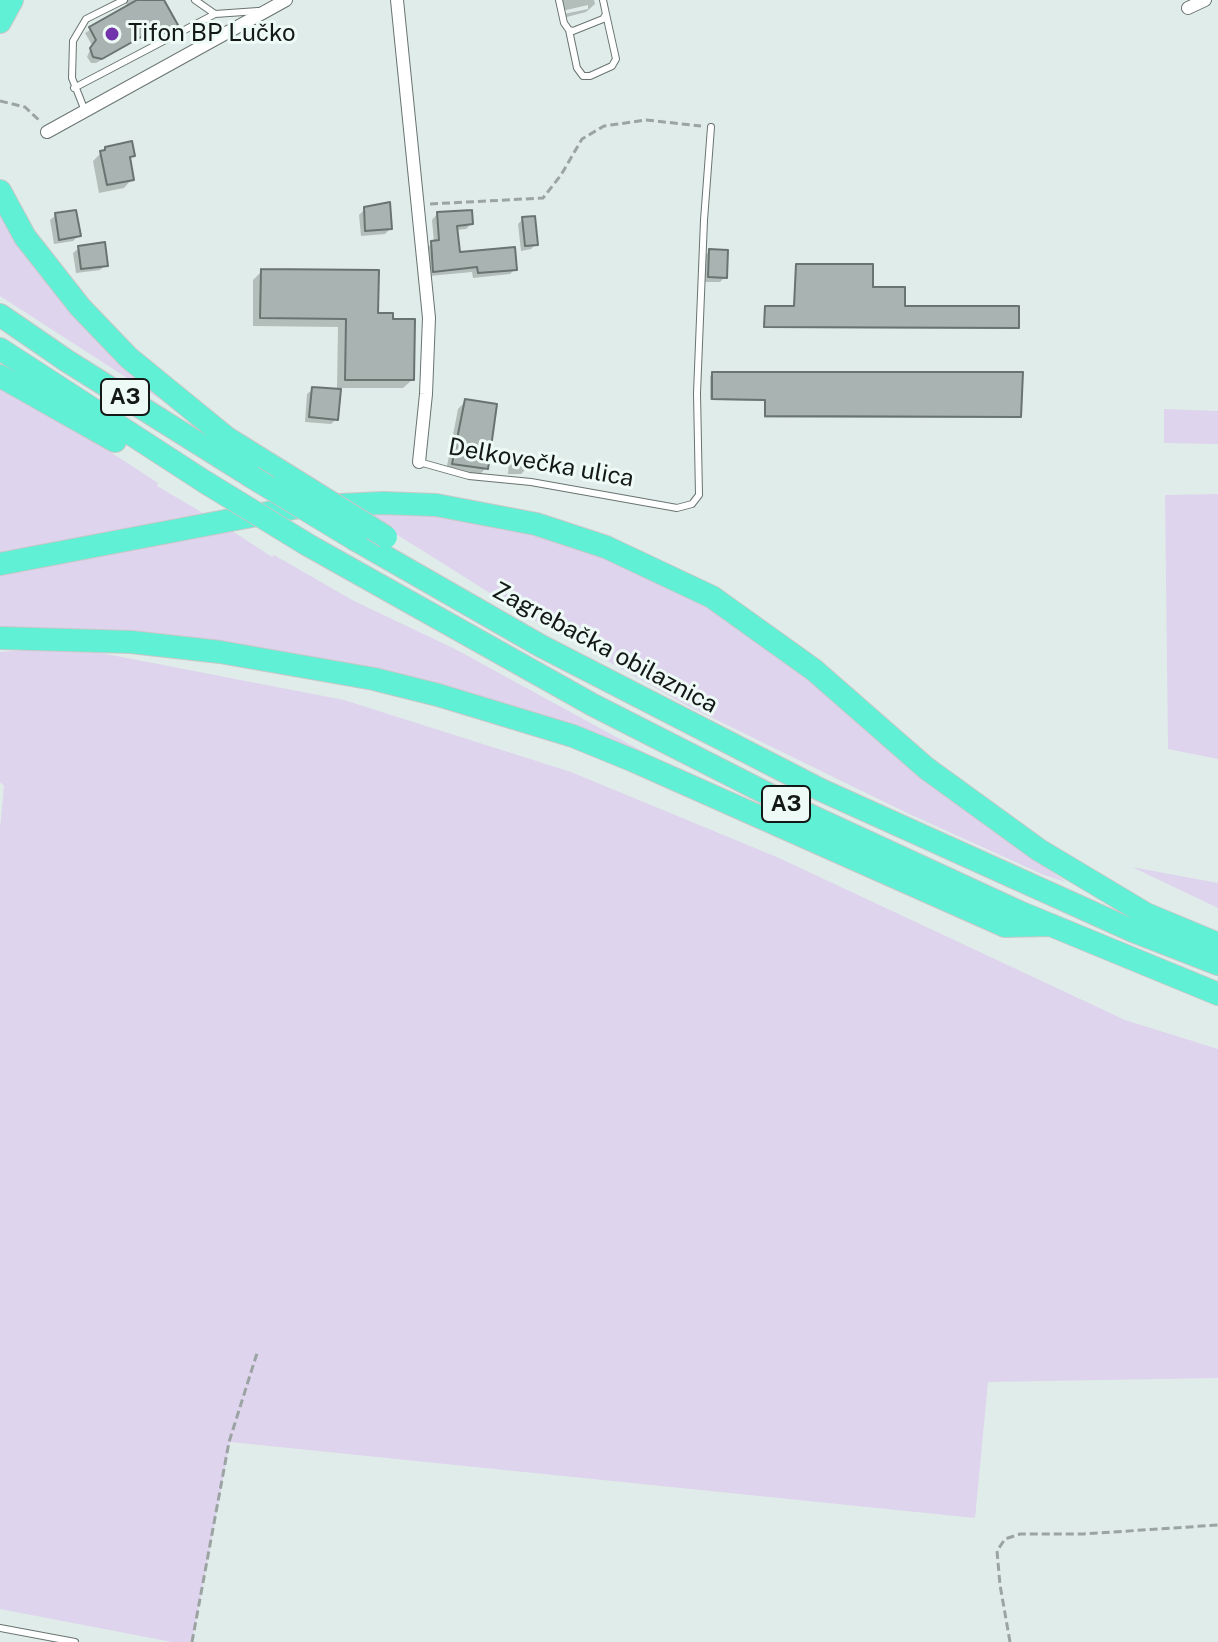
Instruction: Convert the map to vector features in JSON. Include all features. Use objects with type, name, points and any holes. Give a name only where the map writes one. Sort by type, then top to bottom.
[{"type":"highway","points":[[0,22],[12,0]]},
{"type":"highway","points":[[0,191],[25,237],[80,307],[129,358],[227,438],[386,537],[413,572]]},
{"type":"highway","name":"Zagrebačka obilaznica","points":[[0,315],[67,361],[252,477],[541,646],[821,790],[1133,931],[1218,964]]},
{"type":"highway","name":"A3","points":[[0,349],[308,545],[567,691],[746,784],[1051,925],[1218,994]]},
{"type":"highway","points":[[0,376],[180,480],[205,482]]},
{"type":"highway","points":[[0,564],[299,507],[382,503],[436,505],[536,524],[606,547],[712,597],[814,670],[926,768],[1039,850],[1146,914],[1218,944]]},
{"type":"highway","points":[[0,638],[131,642],[220,652],[374,679],[438,695],[573,736],[610,751],[1005,926],[1051,925]]},
{"type":"street","points":[[47,132],[286,0]]},
{"type":"street","name":"Delkovečka ulica","points":[[397,0],[429,318],[419,462]]},
{"type":"street","points":[[1188,8],[1205,0]]},
{"type":"lane","points":[[85,111],[74,88],[71,64],[73,41],[86,19],[124,0]]},
{"type":"lane","points":[[195,0],[215,14]]},
{"type":"lane","points":[[559,0],[577,68],[583,76],[612,66],[616,59],[603,0]]},
{"type":"lane","points":[[74,88],[215,14],[269,9]]},
{"type":"lane","points":[[569,30],[590,26],[606,14]]},
{"type":"lane","name":"Delkovečka ulica","points":[[419,462],[469,476],[531,482],[677,508],[692,504],[699,495],[697,393],[711,127]]},
{"type":"lane","points":[[0,1628],[75,1642]]},
{"type":"lane","points":[[30,1642],[31,1634]]},
{"type":"path","points":[[0,101],[12,102],[33,112],[47,132]]},
{"type":"path","points":[[418,204],[543,198],[582,139],[604,126],[646,120],[711,127]]},
{"type":"path","points":[[192,1642],[229,1442],[258,1350]]},
{"type":"path","points":[[1010,1642],[997,1551],[1005,1539],[1020,1534],[1083,1534],[1218,1525]]},
{"type":"shaded area","points":[[0,212],[172,406],[172,407],[0,296]]},
{"type":"shaded area","points":[[0,387],[52,414],[158,483],[157,486],[203,513],[0,555]]},
{"type":"shaded area","points":[[1164,409],[1218,411],[1218,444],[1164,443]]},
{"type":"shaded area","points":[[1218,494],[1218,759],[1168,749],[1165,495]]},
{"type":"shaded area","points":[[364,514],[424,515],[536,534],[618,562],[691,597],[777,653],[973,815],[1066,882],[905,812],[686,705],[525,615]]},
{"type":"shaded area","points":[[226,527],[272,557],[274,555],[354,601],[455,649],[650,758],[451,690],[0,629],[0,574]]},
{"type":"shaded area","points":[[0,652],[101,653],[344,700],[571,772],[779,858],[1125,1020],[1218,1049],[1218,1378],[988,1382],[975,1518],[230,1442],[192,1642],[172,1642],[0,1609],[0,828],[4,786],[0,782]]},
{"type":"shaded area","points":[[1132,867],[1218,883],[1218,908]]},
{"type":"building","points":[[137,0],[164,0],[178,25],[154,39],[150,32],[102,59],[93,57],[90,48],[96,40],[89,27]]},
{"type":"building","points":[[132,141],[135,156],[130,157],[134,180],[107,185],[100,151]]},
{"type":"building","points":[[390,202],[392,229],[365,231],[364,207]]},
{"type":"building","points":[[76,210],[81,236],[59,240],[55,213]]},
{"type":"building","points":[[472,210],[473,224],[457,226],[460,252],[515,247],[517,270],[478,273],[477,267],[433,272],[431,241],[439,240],[437,212]]},
{"type":"building","points":[[535,216],[538,245],[525,246],[522,217]]},
{"type":"building","points":[[105,242],[108,266],[81,269],[78,246]]},
{"type":"building","points":[[709,249],[728,250],[727,278],[708,277]]},
{"type":"building","points":[[796,264],[873,264],[873,287],[905,287],[905,306],[1019,306],[1019,328],[764,327],[765,306],[794,306]]},
{"type":"building","points":[[261,269],[379,270],[378,313],[393,313],[393,319],[415,319],[414,380],[345,380],[346,319],[260,318]]},
{"type":"building","points":[[712,372],[1023,372],[1021,417],[765,416],[765,400],[712,399]]},
{"type":"building","points":[[312,387],[341,389],[338,420],[309,417]]},
{"type":"building","points":[[465,399],[497,404],[488,469],[452,464]]},
{"type":"place","name":"Tifon BP Lučko","points":[[112,34]]}]
